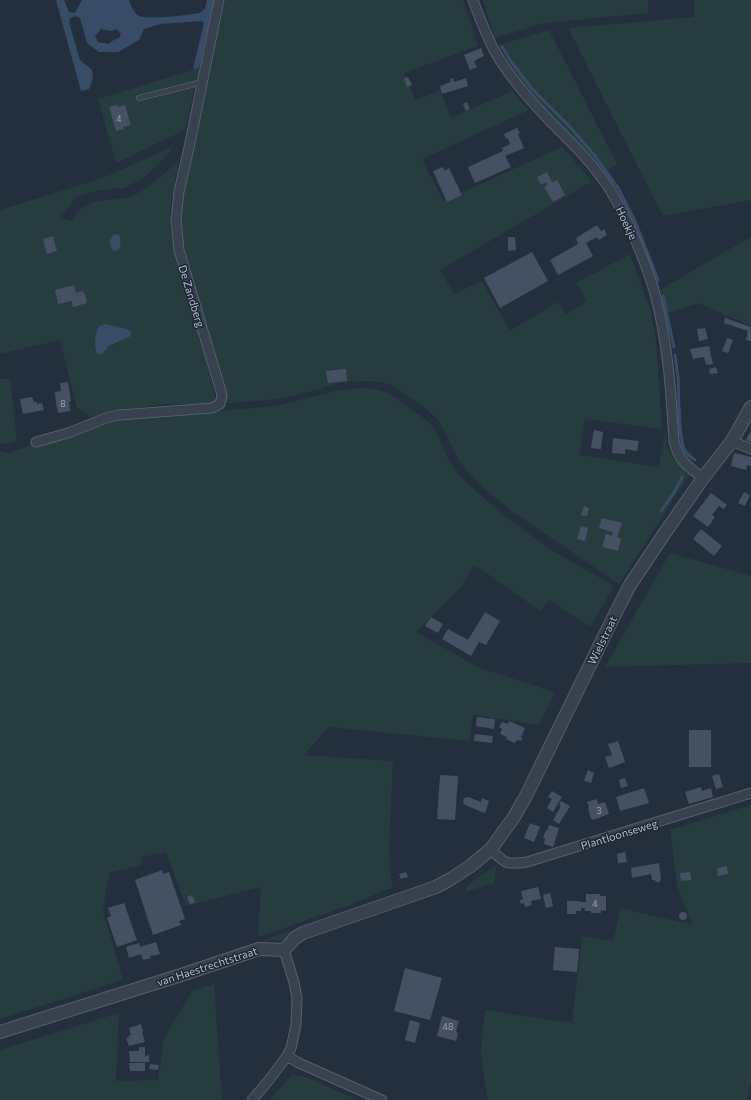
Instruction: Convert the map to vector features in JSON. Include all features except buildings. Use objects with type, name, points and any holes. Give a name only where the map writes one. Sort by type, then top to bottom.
[{"type":"street","name":"De Zandberg","points":[[36,442],[68,433],[112,416],[212,408],[220,404],[222,395],[179,250],[176,219],[179,192],[219,0]]},
{"type":"street","name":"Hoekje","points":[[474,0],[479,17],[494,50],[510,74],[546,117],[587,158],[616,199],[634,237],[654,293],[661,322],[667,360],[676,450],[679,457],[694,472],[703,478]]},
{"type":"street","name":"Wielstraat","points":[[490,849],[514,817],[526,796],[612,618],[627,591],[703,478],[732,441],[751,407]]},
{"type":"street","points":[[732,441],[751,450]]},
{"type":"street","name":"Plantloonseweg","points":[[490,849],[504,862],[515,864],[527,862],[751,793]]},
{"type":"street","points":[[252,1100],[287,1056],[290,1048],[296,1025],[297,998],[294,982],[284,950],[295,938],[303,933],[436,887],[469,868],[490,849]]},
{"type":"street","name":"van Haestrechtstraat","points":[[0,1032],[259,949],[284,950]]},
{"type":"street","points":[[287,1056],[299,1063],[382,1100]]},
{"type":"lane","points":[[139,98],[202,82]]},
{"type":"green space","points":[[221,0],[463,0],[478,46],[404,73],[415,100],[440,91],[451,118],[512,91],[529,110],[422,159],[443,201],[562,147],[585,173],[591,182],[440,270],[454,294],[482,281],[510,331],[558,302],[566,314],[587,302],[576,283],[630,254],[651,312],[656,340],[662,429],[585,419],[579,455],[659,467],[666,431],[666,445],[672,457],[690,474],[619,584],[513,512],[484,488],[467,471],[458,459],[442,426],[434,416],[421,405],[389,384],[374,381],[356,381],[340,383],[296,395],[269,400],[226,403],[179,230],[178,211]]},
{"type":"green space","points":[[483,0],[648,0],[648,13],[544,23],[495,38]]},
{"type":"green space","points":[[694,0],[751,0],[751,200],[663,216],[568,28],[694,17]]},
{"type":"green space","points":[[549,30],[617,164],[603,172],[579,142],[524,86],[514,72],[499,45]]},
{"type":"green space","points":[[199,68],[185,130],[116,163],[98,99]]},
{"type":"green space","points":[[174,146],[158,165],[142,179],[124,188],[91,192],[76,197],[60,218],[72,221],[80,210],[89,204],[100,201],[127,198],[136,194],[156,181],[179,160],[170,212],[172,228],[217,404],[166,404],[115,411],[92,417],[77,408],[60,340],[0,354],[0,210],[103,178]],"holes":[[[99,326],[119,342],[109,347],[95,348]]]},
{"type":"green space","points":[[751,238],[751,325],[699,303],[662,315],[656,292]]},
{"type":"green space","points":[[0,379],[10,379],[17,441],[8,444],[0,443]]},
{"type":"green space","points":[[362,388],[375,389],[389,393],[429,422],[435,430],[449,460],[456,471],[469,485],[503,515],[550,549],[614,586],[590,627],[549,600],[540,611],[481,569],[473,566],[462,586],[416,632],[480,668],[555,692],[539,725],[473,715],[469,741],[329,727],[304,755],[393,761],[389,846],[390,875],[393,887],[347,906],[258,937],[261,887],[186,906],[166,852],[141,857],[142,865],[109,873],[103,910],[123,980],[0,1019],[0,451],[7,453],[108,420],[276,406],[340,390]]},
{"type":"green space","points":[[670,553],[751,576],[751,663],[605,667]]},
{"type":"green space","points":[[751,805],[751,1082],[747,1100],[488,1100],[481,1050],[485,1010],[572,1023],[582,936],[613,941],[621,908],[692,925],[677,885],[670,830]]},
{"type":"green space","points":[[497,864],[494,883],[465,892],[467,886]]},
{"type":"green space","points":[[293,930],[294,932],[287,935],[282,941],[273,940],[265,942],[264,940]]},
{"type":"green space","points":[[214,984],[222,1100],[0,1100],[0,1050],[119,1013],[116,1081],[158,1080],[164,1038],[192,991]]},
{"type":"green space","points":[[292,1074],[306,1077],[357,1100],[270,1100]]},
{"type":"water","points":[[56,0],[64,0],[69,12],[75,13],[82,0],[129,0],[132,9],[139,16],[151,18],[200,13],[205,9],[207,0],[214,0],[199,68],[193,69],[204,23],[202,21],[160,24],[144,29],[139,40],[118,52],[99,52],[87,43],[80,18],[76,16],[70,18],[69,23],[80,60],[92,70],[93,78],[89,89],[81,91]],"holes":[[[101,29],[111,31],[117,29],[121,34],[119,38],[109,44],[98,42],[95,36]]]},
{"type":"water","points":[[116,234],[120,237],[120,246],[119,250],[113,251],[110,241],[111,237]]},
{"type":"water","points":[[105,324],[127,329],[131,331],[131,336],[109,346],[102,354],[98,355],[95,349],[96,333],[99,326]]},
{"type":"waterway","points":[[502,47],[532,89],[569,126],[595,156],[618,188],[635,221],[658,280]]},
{"type":"waterway","points":[[663,296],[674,347]]},
{"type":"waterway","points":[[675,355],[678,377],[681,437],[685,451],[695,460]]},
{"type":"waterway","points":[[661,511],[675,491],[682,477]]}]
